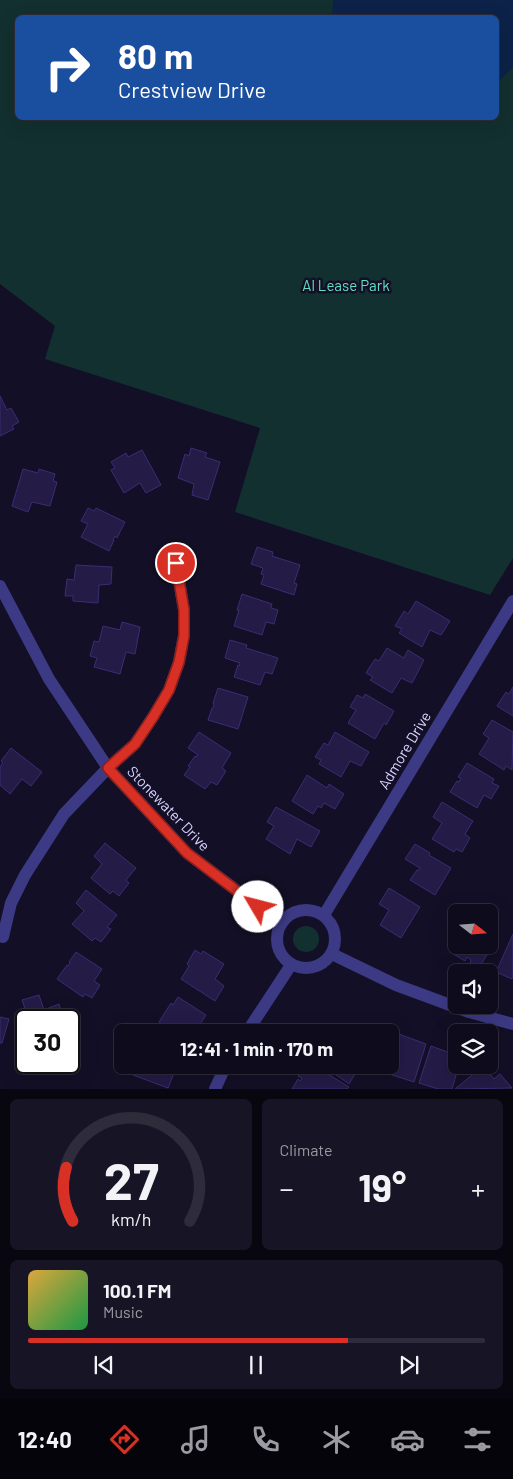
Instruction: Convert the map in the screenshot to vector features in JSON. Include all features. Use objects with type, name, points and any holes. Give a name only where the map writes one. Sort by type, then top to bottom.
[{"type":"street","points":[[3,937],[11,903],[34,860],[64,814],[108,768],[135,744],[169,690],[179,662],[184,636],[184,610],[176,563]]},
{"type":"street","name":"Stonewater Drive","points":[[0,586],[49,679],[108,768],[187,853],[281,924]]},
{"type":"street","name":"Admore Drive","points":[[324,915],[513,601]]},
{"type":"street","points":[[300,910],[313,910],[324,915],[331,923],[335,933],[335,944],[332,954],[314,968],[302,968],[291,965],[283,957],[278,946],[277,935],[281,924],[289,915],[300,910]]},
{"type":"street","points":[[332,954],[396,985],[469,1012],[513,1024]]},
{"type":"street","points":[[252,1024],[291,965]]},
{"type":"street","points":[[214,1089],[222,1074]]},
{"type":"green space","name":"Al Lease Park","points":[[0,0],[513,0],[513,558],[490,595],[235,512],[260,428],[45,359],[55,326],[0,284]]},
{"type":"green space","points":[[306,926],[315,930],[319,939],[315,948],[306,952],[297,948],[293,939],[297,930]]},
{"type":"water","points":[[333,0],[513,0],[513,67],[499,81],[499,15],[332,15]]},
{"type":"building","points":[[0,396],[7,410],[11,408],[19,422],[12,426],[14,429],[0,436]]},
{"type":"building","points":[[191,448],[207,453],[205,457],[220,462],[208,500],[192,495],[194,484],[178,478],[185,454],[189,456]]},
{"type":"building","points":[[142,450],[161,485],[146,493],[140,483],[124,493],[111,470],[115,468],[111,462],[126,453],[128,457]]},
{"type":"building","points":[[23,469],[38,473],[39,469],[55,474],[53,481],[57,482],[50,506],[32,502],[28,512],[12,506]]},
{"type":"building","points":[[88,508],[94,511],[96,508],[125,522],[117,538],[115,536],[109,551],[81,537],[88,524],[81,521]]},
{"type":"building","points":[[257,547],[273,552],[272,556],[300,565],[294,583],[297,584],[294,595],[261,584],[264,575],[261,574],[263,568],[251,564]]},
{"type":"building","points":[[76,565],[112,567],[111,584],[99,585],[98,603],[73,601],[73,596],[65,596],[67,579],[74,580]]},
{"type":"building","points":[[242,594],[272,604],[271,608],[278,610],[274,624],[266,622],[262,635],[234,626]]},
{"type":"building","points":[[416,601],[450,621],[441,635],[430,630],[422,647],[399,633],[402,629],[395,626],[404,611],[408,614]]},
{"type":"building","points":[[122,622],[140,627],[135,654],[126,652],[120,674],[94,667],[97,658],[90,656],[94,641],[99,642],[103,626],[120,630]]},
{"type":"building","points":[[230,640],[247,645],[246,648],[278,658],[272,674],[265,672],[260,685],[234,677],[240,663],[225,658]]},
{"type":"building","points":[[387,648],[404,658],[408,650],[424,660],[412,683],[401,678],[392,693],[370,680],[373,677],[366,673],[375,659],[379,661]]},
{"type":"building","points":[[513,687],[513,716],[497,706],[506,692],[509,694]]},
{"type":"building","points":[[218,688],[248,697],[238,729],[208,720]]},
{"type":"building","points":[[365,694],[394,711],[386,725],[384,723],[375,739],[348,723],[356,710],[350,707],[357,695],[363,698]]},
{"type":"building","points":[[492,720],[513,732],[512,770],[506,766],[504,770],[479,754],[489,738],[483,734]]},
{"type":"building","points":[[199,732],[231,753],[222,768],[226,771],[217,785],[211,782],[205,789],[184,775],[195,756],[198,755],[188,748]]},
{"type":"building","points":[[335,732],[369,752],[361,766],[350,761],[341,777],[319,764],[321,760],[315,757],[324,743],[328,745]]},
{"type":"building","points":[[11,748],[42,772],[31,786],[22,779],[10,794],[0,785],[0,767],[3,763],[1,761]]},
{"type":"building","points":[[467,763],[494,779],[492,783],[499,786],[491,799],[484,795],[477,808],[450,792],[457,781],[459,782],[461,778],[458,777]]},
{"type":"building","points":[[307,775],[327,788],[329,784],[344,794],[335,809],[324,803],[321,808],[318,806],[313,814],[292,801]]},
{"type":"building","points":[[442,802],[473,821],[465,834],[470,838],[462,852],[456,849],[454,852],[432,839],[442,823],[433,817]]},
{"type":"building","points":[[276,807],[320,831],[311,847],[297,839],[290,854],[266,839],[274,826],[267,822]]},
{"type":"building","points":[[105,843],[136,868],[126,880],[129,883],[119,896],[113,891],[110,894],[91,878],[102,864],[94,856]]},
{"type":"building","points":[[415,844],[451,868],[435,895],[410,880],[420,868],[405,859]]},
{"type":"building","points":[[389,888],[420,907],[401,938],[380,925],[389,910],[379,904]]},
{"type":"building","points":[[86,890],[117,915],[107,927],[111,929],[101,942],[95,938],[92,941],[72,924],[84,911],[76,903]]},
{"type":"building","points":[[513,934],[512,979],[498,973],[498,968]]},
{"type":"building","points":[[195,950],[201,954],[203,951],[224,964],[215,979],[224,986],[215,1001],[181,979],[189,966],[187,964]]},
{"type":"building","points":[[76,952],[102,969],[94,981],[100,985],[92,998],[85,994],[83,997],[57,979],[68,966]]},
{"type":"building","points":[[453,954],[487,954],[481,964],[472,964],[470,963],[471,960],[467,957],[465,961]]},
{"type":"building","points":[[39,995],[44,1009],[25,1009],[22,1000]]},
{"type":"building","points":[[178,997],[206,1015],[200,1024],[162,1024],[159,1022],[171,1003],[173,1005]]},
{"type":"building","points":[[59,1004],[61,1009],[46,1009]]},
{"type":"building","points":[[0,1017],[9,1019],[2,1043],[0,1043]]},
{"type":"building","points":[[399,1034],[426,1044],[414,1082],[389,1074],[399,1074]]},
{"type":"building","points":[[431,1046],[448,1052],[448,1074],[456,1074],[452,1089],[438,1089],[419,1083]]},
{"type":"building","points":[[133,1074],[174,1074],[168,1088]]},
{"type":"building","points":[[299,1074],[328,1074],[349,1087],[347,1089],[292,1089],[298,1079],[300,1081],[302,1078],[298,1076]]},
{"type":"building","points":[[335,1074],[355,1074],[349,1084]]},
{"type":"building","points":[[473,1074],[490,1074],[494,1079],[500,1074],[512,1088],[455,1089]]},
{"type":"route","points":[[176,563],[184,610],[184,636],[179,662],[169,690],[135,744],[108,768],[187,853],[258,907]]}]
